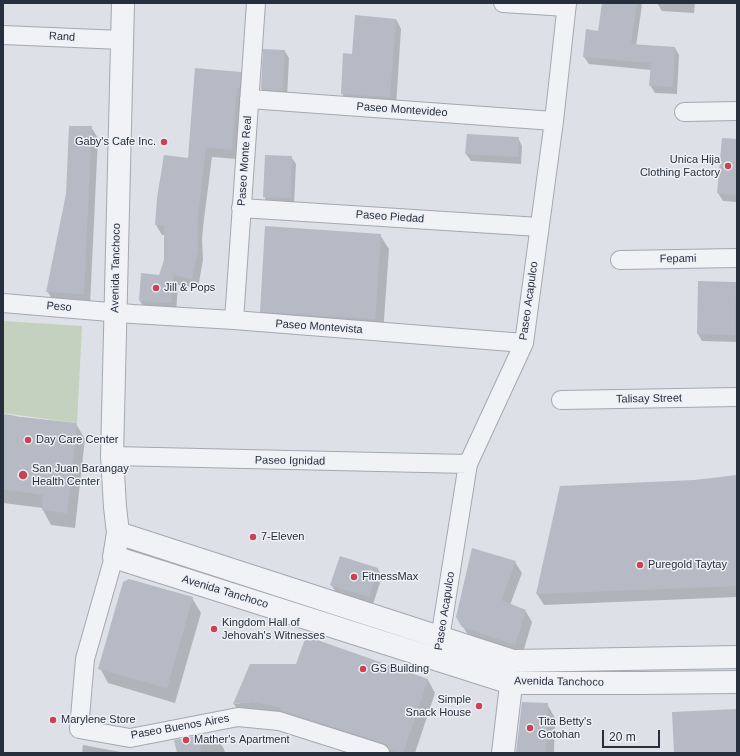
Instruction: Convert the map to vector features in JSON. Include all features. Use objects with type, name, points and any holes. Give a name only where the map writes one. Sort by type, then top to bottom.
[{"type":"street","name":"Avenida Tanchoco","points":[[123,3],[112,456],[118,533],[114,557],[511,682],[737,682]]},
{"type":"street","name":"Paseo Monte Real","points":[[234,320],[256,3]]},
{"type":"street","points":[[503,3],[567,5]]},
{"type":"street","name":"Paseo Acapulco","points":[[437,659],[468,464],[524,343],[554,121],[567,5]]},
{"type":"street","name":"Rand","points":[[3,35],[122,40]]},
{"type":"street","name":"Paseo Montevideo","points":[[249,99],[554,121]]},
{"type":"street","points":[[684,112],[737,111]]},
{"type":"street","name":"Paseo Piedad","points":[[241,208],[539,227]]},
{"type":"street","name":"Fepami","points":[[620,260],[737,258]]},
{"type":"street","name":"Peso","points":[[3,302],[115,312]]},
{"type":"street","name":"Paseo Montevista","points":[[115,312],[524,343]]},
{"type":"street","name":"Talisay Street","points":[[561,400],[737,397]]},
{"type":"street","name":"Paseo Ignidad","points":[[112,456],[468,464]]},
{"type":"street","name":"Avenida Tanchoco","points":[[118,533],[514,661],[737,657]]},
{"type":"street","name":"Paseo Buenos Aires","points":[[114,557],[86,659],[79,729],[130,738],[238,717],[279,720],[380,753]]},
{"type":"street","points":[[503,753],[514,661]]},
{"type":"green space","points":[[3,321],[82,326],[77,423],[3,413]]},
{"type":"building","points":[[602,3],[637,3],[631,44],[675,47],[673,87],[649,86],[651,63],[583,57],[586,29],[598,31]]},
{"type":"building","points":[[355,15],[396,19],[390,97],[341,94],[343,53],[352,54]]},
{"type":"building","points":[[263,49],[285,50],[283,91],[261,89]]},
{"type":"building","points":[[195,68],[241,72],[240,88],[237,88],[232,150],[206,147],[197,229],[198,249],[192,279],[173,275],[171,303],[139,301],[141,273],[159,275],[164,260],[164,225],[155,225],[157,198],[164,155],[188,158]]},
{"type":"building","points":[[69,126],[92,126],[84,294],[46,292],[66,194]]},
{"type":"building","points":[[467,134],[519,137],[518,157],[465,154]]},
{"type":"building","name":"Unica Hija Clothing Factory","points":[[722,138],[737,139],[737,195],[717,193]]},
{"type":"building","points":[[265,155],[292,156],[291,198],[263,197]]},
{"type":"building","points":[[265,226],[381,234],[375,319],[260,312]]},
{"type":"building","points":[[698,281],[736,282],[735,335],[697,334]]},
{"type":"building","points":[[3,415],[77,423],[67,513],[42,510],[43,495],[3,489]]},
{"type":"building","name":"Puregold Taytay","points":[[737,475],[737,586],[536,594],[560,486],[694,480]]},
{"type":"building","points":[[472,548],[516,561],[501,600],[526,610],[515,645],[462,627],[456,617]]},
{"type":"building","name":"FitnessMax","points":[[340,556],[378,568],[369,597],[330,585]]},
{"type":"building","points":[[129,579],[193,597],[167,688],[98,669],[123,582]]},
{"type":"building","points":[[306,636],[428,679],[403,753],[390,750],[383,743],[281,710],[282,708],[252,702],[233,704],[250,664],[296,664]]},
{"type":"building","name":"Tita Betty's Gotohan","points":[[522,702],[548,703],[546,753],[516,753]]},
{"type":"building","points":[[737,709],[737,753],[674,753],[672,712]]},
{"type":"building","points":[[197,736],[201,753],[177,753],[174,740]]},
{"type":"place","name":"Gaby's Cafe Inc.","points":[[164,142]]},
{"type":"place","name":"Unica Hija Clothing Factory","points":[[728,166]]},
{"type":"place","name":"Jill & Pops","points":[[156,288]]},
{"type":"place","name":"Day Care Center","points":[[28,440]]},
{"type":"place","name":"San Juan Barangay Health Center","points":[[23,475]]},
{"type":"place","name":"7-Eleven","points":[[253,537]]},
{"type":"place","name":"Puregold Taytay","points":[[640,565]]},
{"type":"place","name":"FitnessMax","points":[[354,577]]},
{"type":"place","name":"Kingdom Hall of Jehovah's Witnesses","points":[[214,629]]},
{"type":"place","name":"GS Building","points":[[363,669]]},
{"type":"place","name":"Simple Snack House","points":[[479,706]]},
{"type":"place","name":"Marylene Store","points":[[53,720]]},
{"type":"place","name":"Tita Betty's Gotohan","points":[[530,728]]},
{"type":"place","name":"Mather's Apartment","points":[[186,740]]}]
